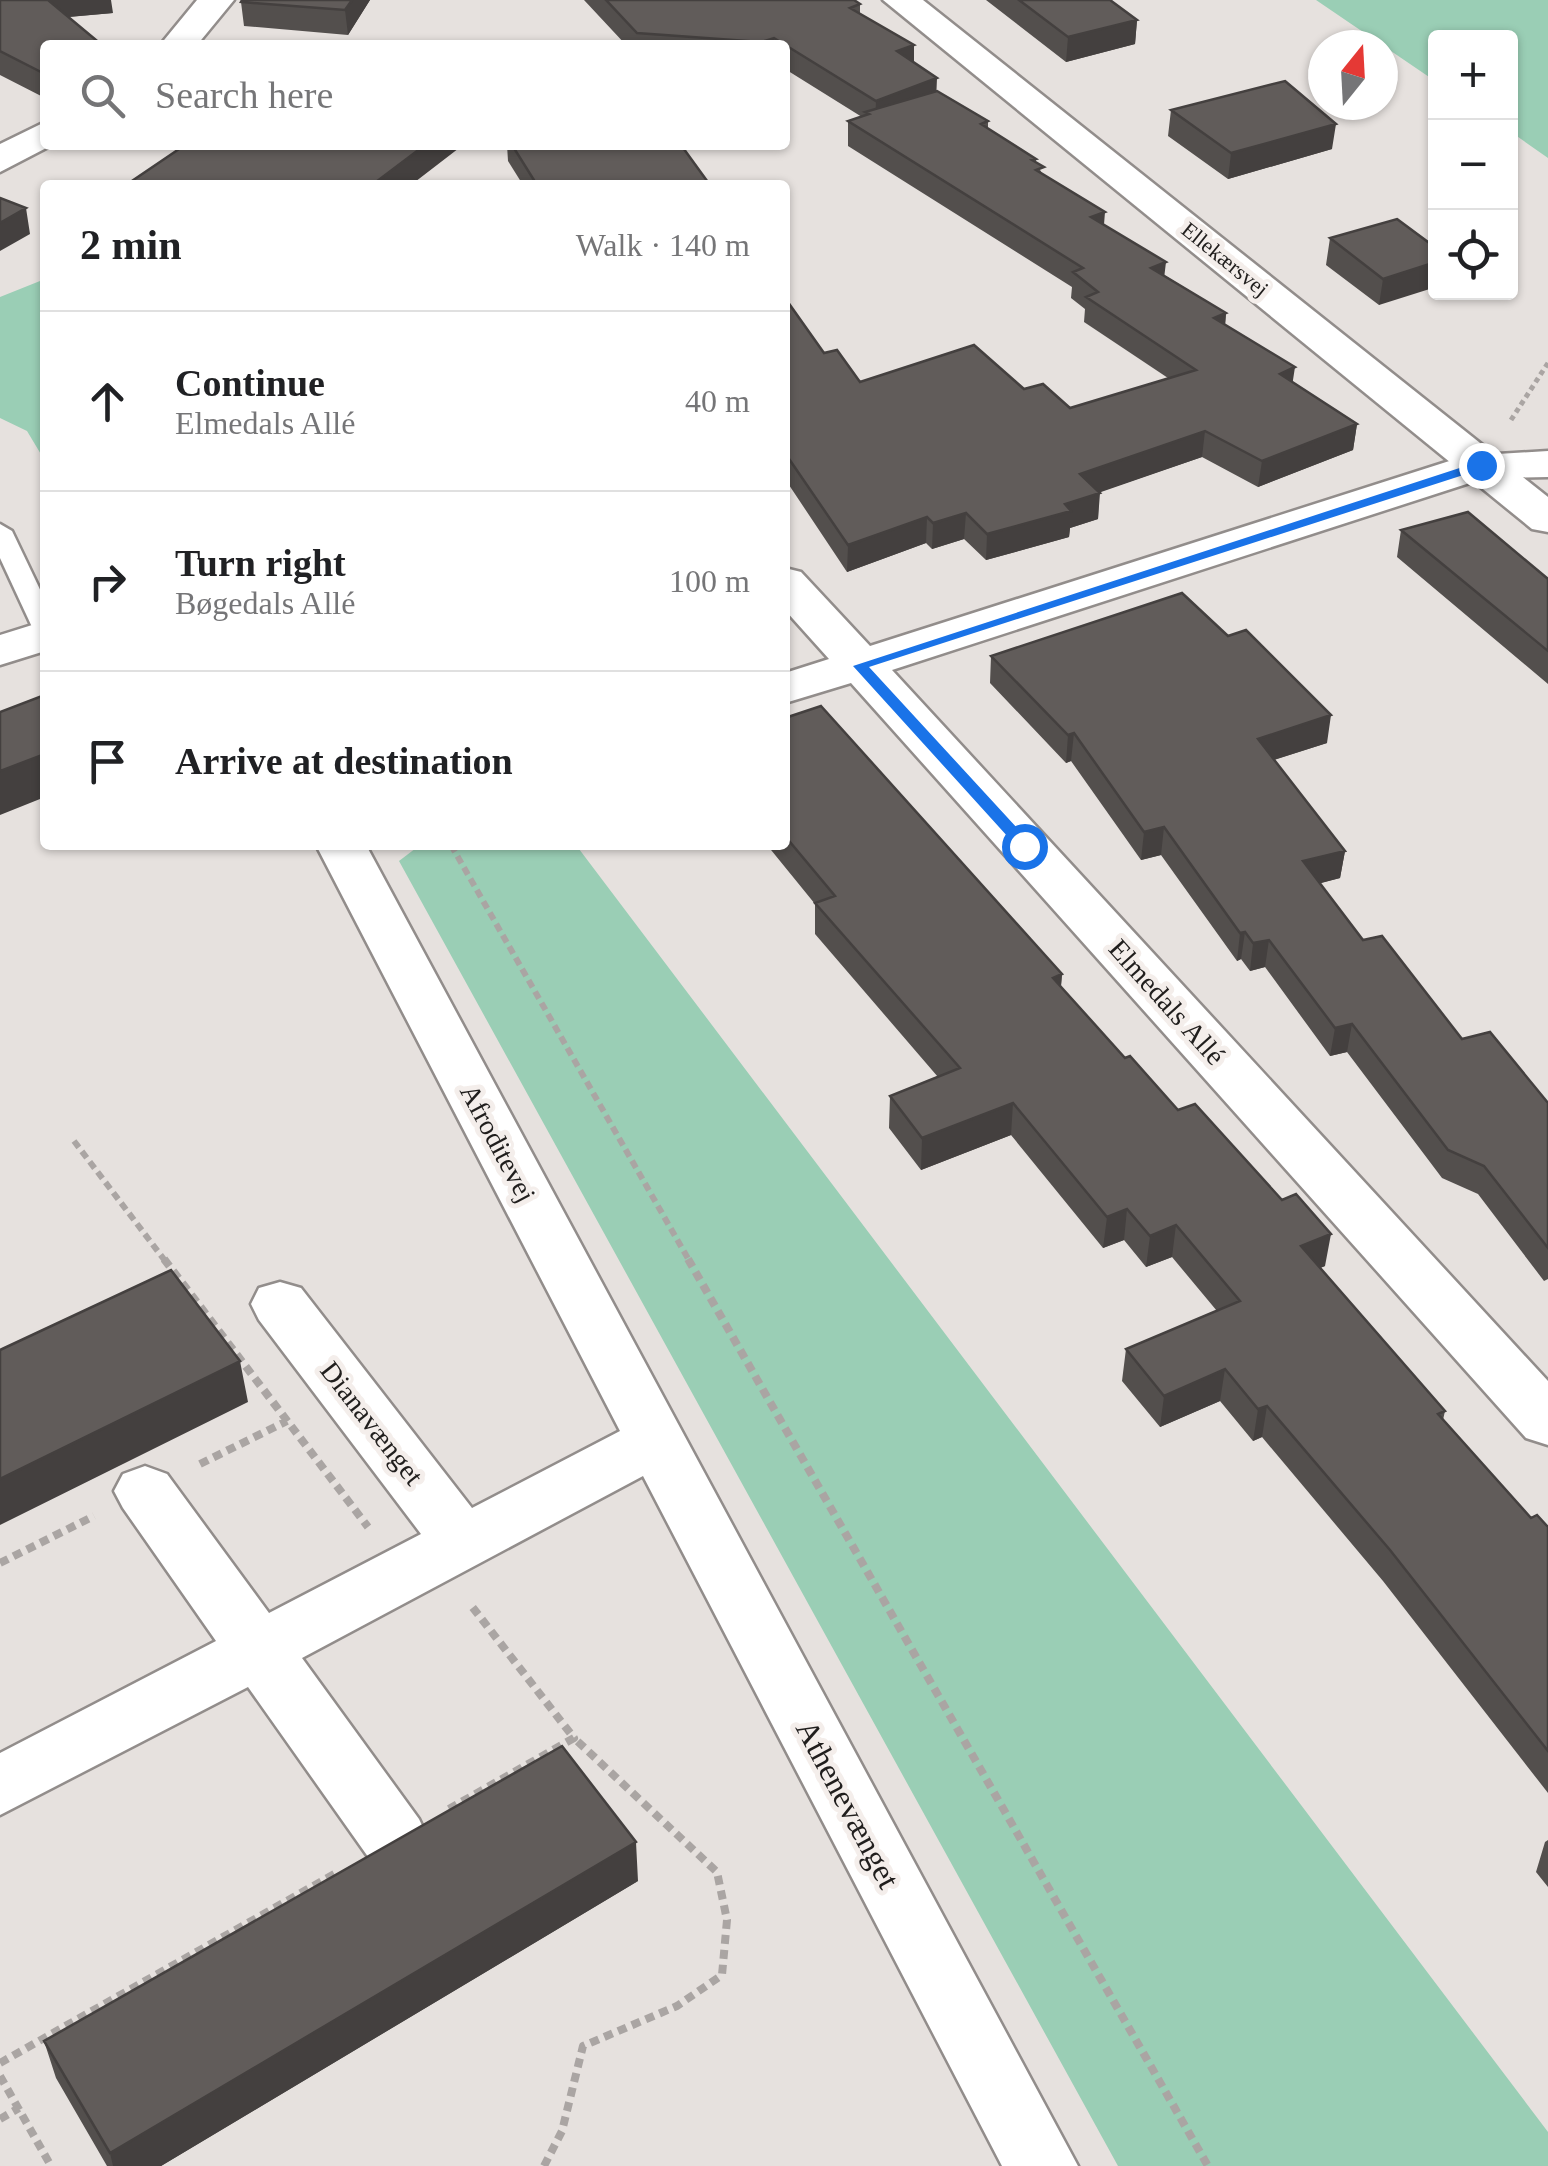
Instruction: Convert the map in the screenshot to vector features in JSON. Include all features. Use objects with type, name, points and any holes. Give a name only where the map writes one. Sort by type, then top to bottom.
[{"type":"street","points":[[182,40],[216,0]]},
{"type":"street","name":"Ellekærsvej","points":[[902,0],[1548,519]]},
{"type":"street","points":[[0,160],[40,136]]},
{"type":"street","points":[[790,687],[1481,465],[1548,464]]},
{"type":"street","name":"Elmedals Allé","points":[[790,588],[1548,1421]]},
{"type":"street","points":[[0,651],[40,633]]},
{"type":"street","name":"Afroditevej","points":[[344,850],[655,1442]]},
{"type":"street","name":"Dianavænget","points":[[280,1304],[463,1542]]},
{"type":"street","points":[[0,1786],[655,1442]]},
{"type":"street","name":"Athenevænget","points":[[655,1442],[1042,2166]]},
{"type":"street","points":[[145,1491],[381,1821]]},
{"type":"lane","points":[[0,530],[40,620]]},
{"type":"path","points":[[1481,465],[1548,362]]},
{"type":"path","points":[[454,850],[1208,2166]]},
{"type":"path","points":[[74,1140],[404,1574]]},
{"type":"path","points":[[156,1279],[173,1271]]},
{"type":"path","points":[[544,2166],[562,2130],[583,2046],[676,2006],[722,1975],[727,1920],[717,1872],[574,1738]]},
{"type":"path","points":[[0,2076],[51,2166]]},
{"type":"path","points":[[0,2119],[18,2108]]},
{"type":"green space","points":[[1316,0],[1548,0],[1548,158],[1518,137],[1518,30],[1428,30],[1428,76],[1398,56],[1398,30],[1360,30]]},
{"type":"green space","points":[[40,281],[40,453],[27,431],[0,418],[0,297]]},
{"type":"green space","points":[[413,850],[580,850],[1548,2132],[1548,2166],[1118,2166],[399,861]]},
{"type":"building","points":[[0,0],[48,0],[96,40],[40,40],[40,71],[0,51]]},
{"type":"building","points":[[242,0],[352,0],[345,10]]},
{"type":"building","points":[[606,0],[854,0],[860,4],[850,8],[914,45],[897,51],[937,78],[876,101],[790,48],[790,40],[637,33]]},
{"type":"building","points":[[1019,0],[1110,0],[1137,20],[1068,37]]},
{"type":"building","points":[[1285,81],[1308,100],[1308,120],[1331,120],[1336,124],[1231,153],[1171,110]]},
{"type":"building","points":[[937,91],[988,121],[981,124],[1044,167],[1036,170],[1105,212],[1091,217],[1166,262],[1151,268],[1226,313],[1214,318],[1295,367],[1280,374],[1357,424],[1262,461],[1205,431],[1080,474],[1100,493],[1065,504],[1071,511],[987,534],[966,513],[933,523],[927,517],[848,545],[790,460],[790,305],[824,353],[837,350],[860,382],[974,345],[1024,389],[1043,384],[1070,408],[1196,370],[1086,297],[1098,292],[1073,272],[1083,268],[848,121],[869,114],[865,112]]},
{"type":"building","points":[[178,150],[418,150],[379,180],[133,180]]},
{"type":"building","points":[[515,150],[685,150],[706,180],[534,180]]},
{"type":"building","points":[[0,198],[26,208],[0,223]]},
{"type":"building","points":[[1397,219],[1428,242],[1428,265],[1383,279],[1330,238]]},
{"type":"building","points":[[1468,512],[1548,579],[1548,651],[1401,530]]},
{"type":"building","points":[[1182,593],[1228,636],[1246,630],[1331,715],[1258,739],[1345,851],[1303,861],[1363,940],[1382,936],[1462,1039],[1490,1032],[1548,1103],[1548,1248],[1484,1166],[1448,1150],[1352,1024],[1335,1028],[1269,940],[1253,943],[1245,932],[1240,933],[1164,827],[1144,832],[1074,733],[1068,735],[991,656]]},
{"type":"building","points":[[40,697],[40,756],[0,771],[0,712]]},
{"type":"building","points":[[821,706],[1062,974],[1053,978],[1125,1058],[1130,1056],[1178,1110],[1195,1104],[1282,1200],[1296,1194],[1331,1234],[1301,1246],[1445,1411],[1438,1414],[1531,1518],[1537,1515],[1548,1527],[1548,1751],[1390,1550],[1267,1406],[1258,1409],[1225,1369],[1164,1396],[1126,1349],[1240,1301],[1176,1225],[1150,1236],[1127,1209],[1107,1217],[1013,1103],[922,1138],[890,1096],[960,1068],[815,903],[835,896],[790,842],[790,716]]},
{"type":"building","points":[[171,1270],[240,1361],[0,1479],[0,1350]]},
{"type":"building","points":[[562,1746],[636,1842],[110,2153],[44,2041]]},
{"type":"route","points":[[1024,846],[860,666],[1481,465]]}]
